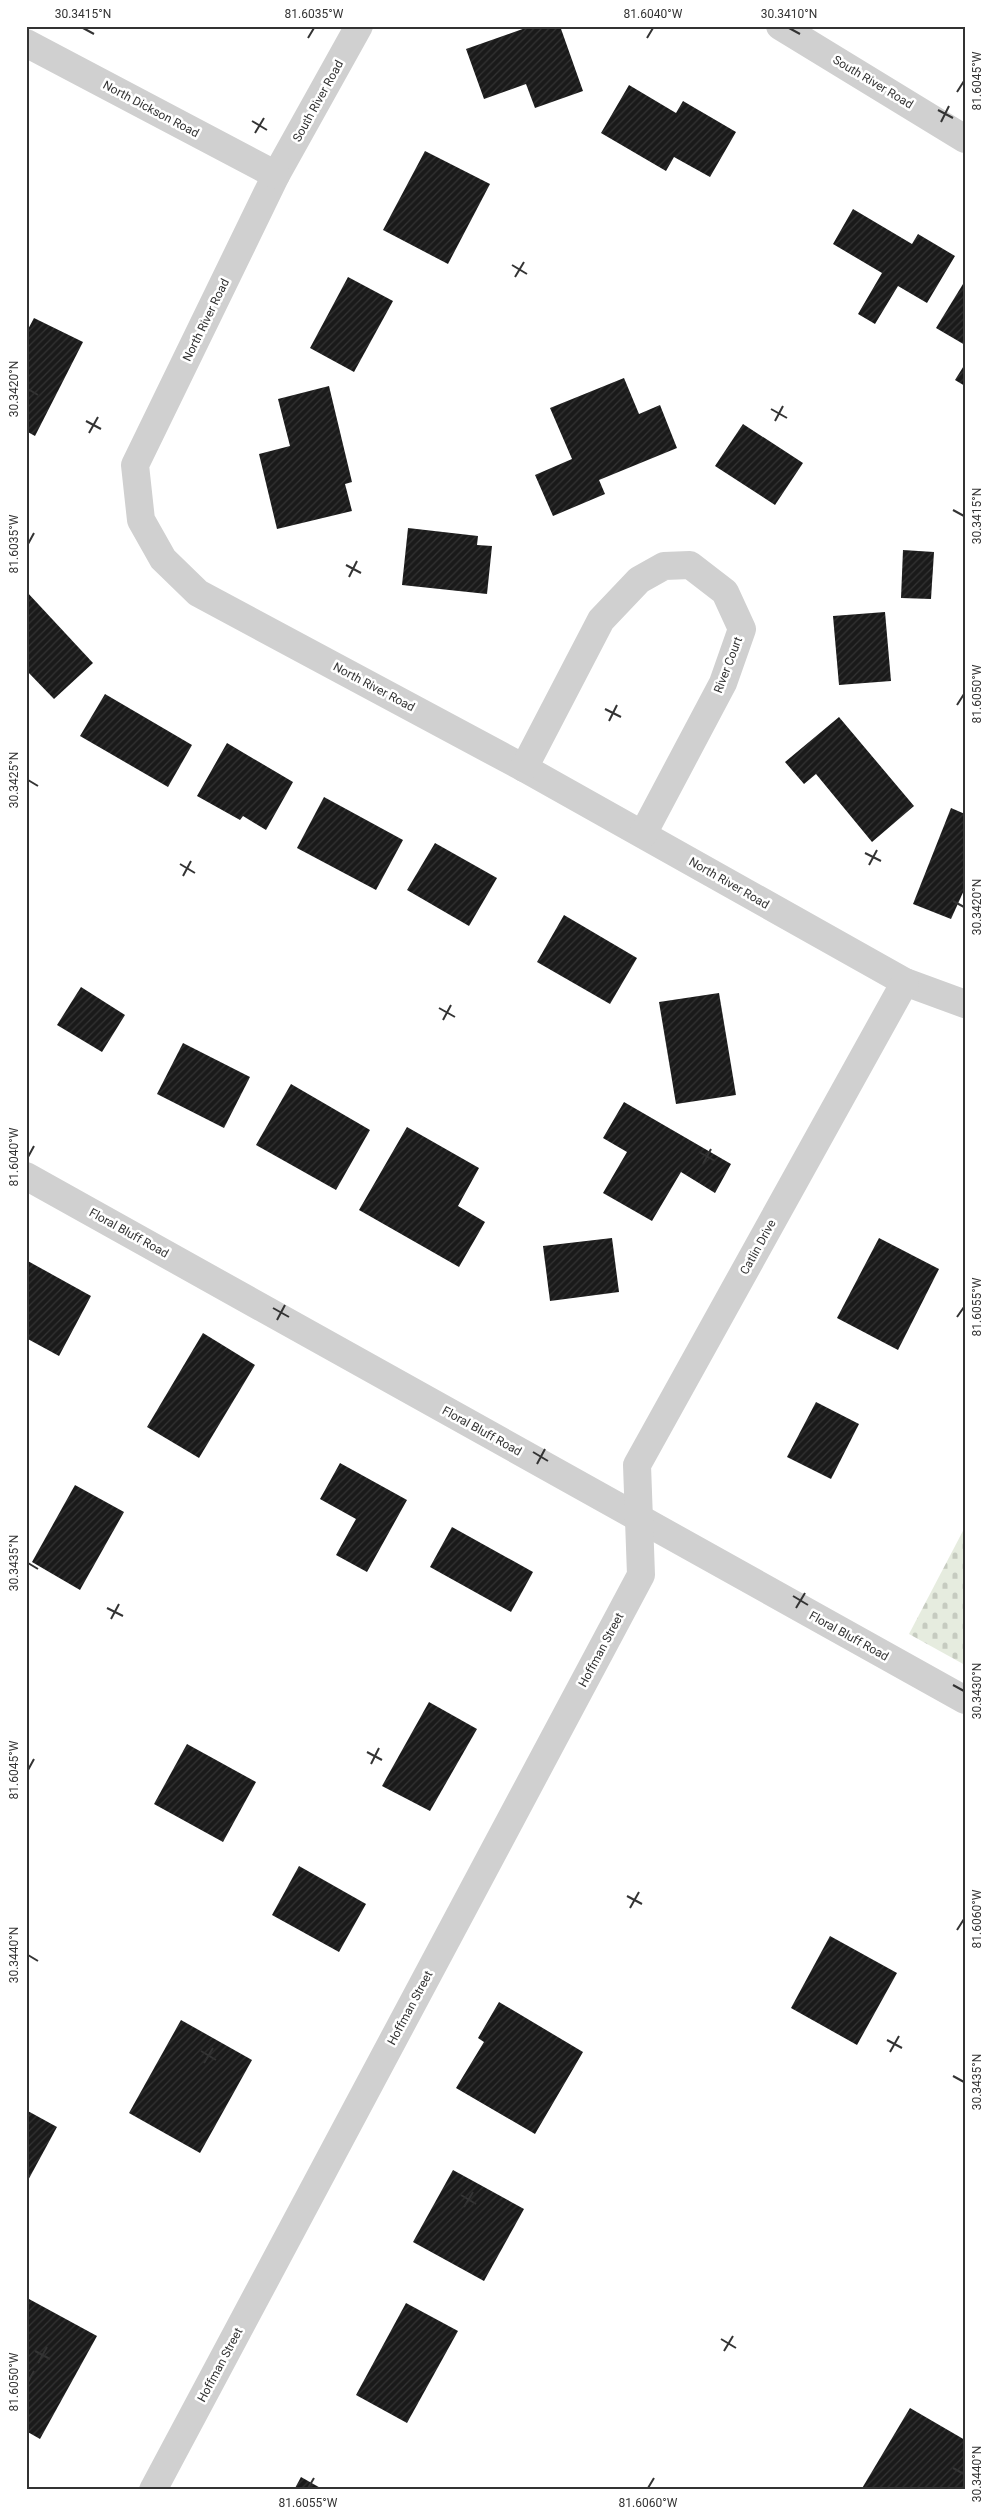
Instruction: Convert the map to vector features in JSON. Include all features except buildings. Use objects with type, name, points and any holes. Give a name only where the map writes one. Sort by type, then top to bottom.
[{"type":"street","name":"South River Road","points":[[276,175],[359,26]]},
{"type":"street","name":"South River Road","points":[[780,26],[965,138]]},
{"type":"street","name":"North Dickson Road","points":[[26,43],[276,175]]},
{"type":"street","name":"North River Road","points":[[276,175],[135,465],[141,520],[163,559],[198,592],[524,768],[905,982],[965,1004]]},
{"type":"street","name":"River Court","points":[[524,768],[601,620],[640,580],[664,566],[690,565],[725,592],[742,629],[723,683],[643,834]]},
{"type":"street","name":"Catlin Drive","points":[[639,1519],[637,1465],[905,982]]},
{"type":"street","name":"Floral Bluff Road","points":[[26,1176],[965,1700]]},
{"type":"street","name":"Hoffman Street","points":[[153,2490],[641,1574],[639,1519]]},
{"type":"green space","points":[[965,1527],[965,1665],[909,1634]]}]
